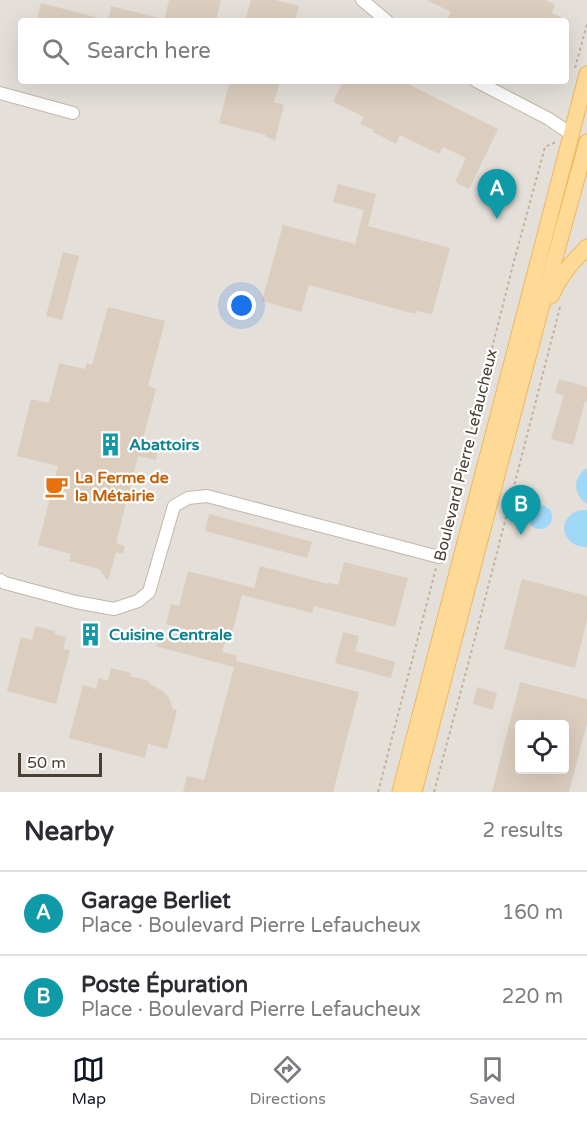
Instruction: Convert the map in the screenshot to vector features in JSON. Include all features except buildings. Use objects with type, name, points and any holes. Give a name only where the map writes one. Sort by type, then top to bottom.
[{"type":"main road","name":"Boulevard Pierre Lefaucheux","points":[[400,792],[571,134],[580,74]]},
{"type":"main road","points":[[414,792],[587,140],[571,134]]},
{"type":"main road","points":[[538,320],[560,279],[587,247]]},
{"type":"street","points":[[362,0],[383,18]]},
{"type":"street","points":[[482,84],[549,119],[571,134]]},
{"type":"street","points":[[0,93],[73,113]]},
{"type":"street","points":[[0,580],[76,602],[114,609],[138,602],[149,592],[174,506],[188,498],[207,496],[439,557]]},
{"type":"path","points":[[580,74],[587,24]]},
{"type":"path","name":"Boulevard Pierre Lefaucheux","points":[[378,792],[545,147],[571,134]]},
{"type":"path","points":[[434,792],[563,298]]},
{"type":"shaded area","points":[[0,0],[587,0],[587,792],[0,792]]},
{"type":"water","points":[[587,468],[587,504],[579,496],[576,486],[579,476]]},
{"type":"water","points":[[540,505],[549,508],[552,517],[549,526],[540,529],[531,526],[528,517],[531,508]]},
{"type":"water","points":[[581,510],[587,510],[587,547],[571,542],[564,531],[567,518]]},
{"type":"place","name":"Garage Berliet","points":[[497,219]]},
{"type":"place","name":"Abattoirs","points":[[111,444]]},
{"type":"place","name":"La Ferme de la Métairie","points":[[57,486]]},
{"type":"place","name":"Poste Épuration","points":[[521,535]]},
{"type":"place","name":"Cuisine Centrale","points":[[91,634]]}]
